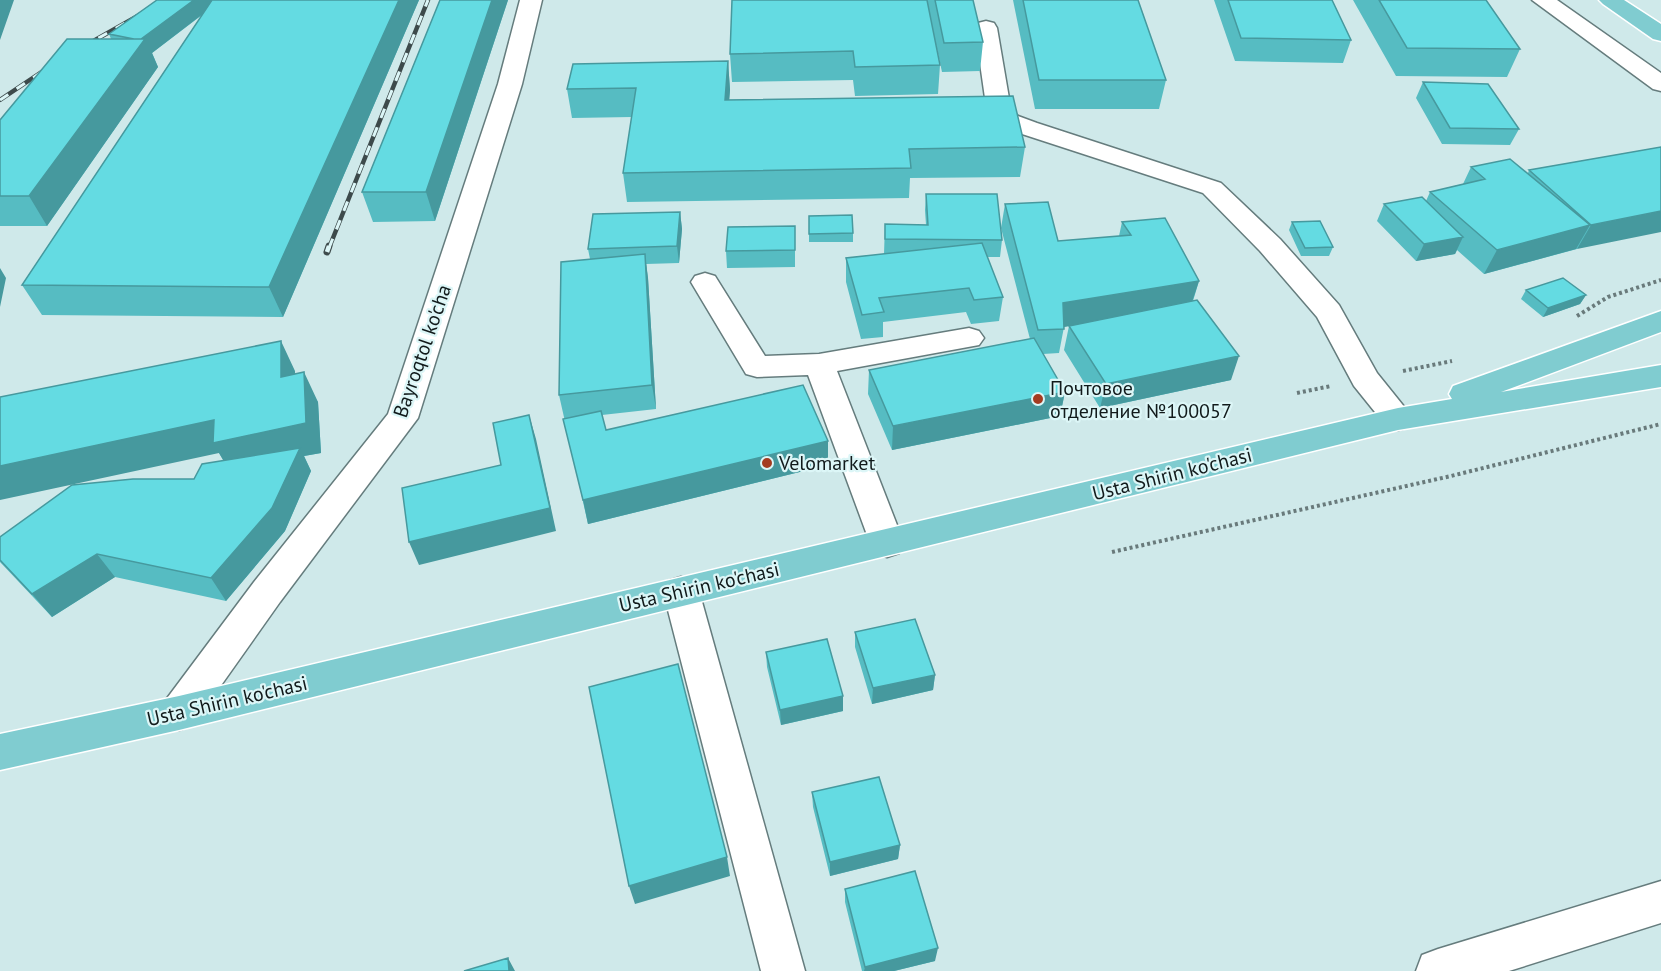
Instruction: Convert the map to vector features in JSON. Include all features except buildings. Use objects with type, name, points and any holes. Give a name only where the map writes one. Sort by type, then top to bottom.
[{"type":"main road","points":[[1610,0],[1661,34]]},
{"type":"main road","name":"Usta Shirin ko'chasi","points":[[1398,419],[1661,321]]},
{"type":"main road","name":"Usta Shirin ko'chasi","points":[[0,752],[180,713],[1398,419],[1661,376]]},
{"type":"street","name":"Bayroqtol ko'cha","points":[[180,713],[267,592],[402,418],[510,84],[531,0]]},
{"type":"street","points":[[1543,0],[1661,84]]},
{"type":"street","points":[[986,28],[999,112],[1009,121],[1028,128],[1212,188],[1270,245],[1329,312],[1365,379],[1398,419]]},
{"type":"street","points":[[705,282],[757,367],[819,364],[969,338]]},
{"type":"street","points":[[819,364],[887,543]]},
{"type":"street","points":[[681,591],[783,971]]},
{"type":"street","points":[[1438,971],[1661,902]]},
{"type":"path","points":[[1570,320],[1608,297],[1661,280]]},
{"type":"path","points":[[1297,393],[1462,358]]},
{"type":"path","points":[[1112,552],[1451,476],[1661,424]]},
{"type":"railway","points":[[81,48],[166,0]]},
{"type":"railway","points":[[329,248],[428,0]]},
{"type":"railway","points":[[0,100],[55,63]]},
{"type":"railway","points":[[327,252],[329,246]]},
{"type":"place","name":"Почтовое отделение №100057","points":[[1038,399]]},
{"type":"place","name":"Velomarket","points":[[767,463]]}]
